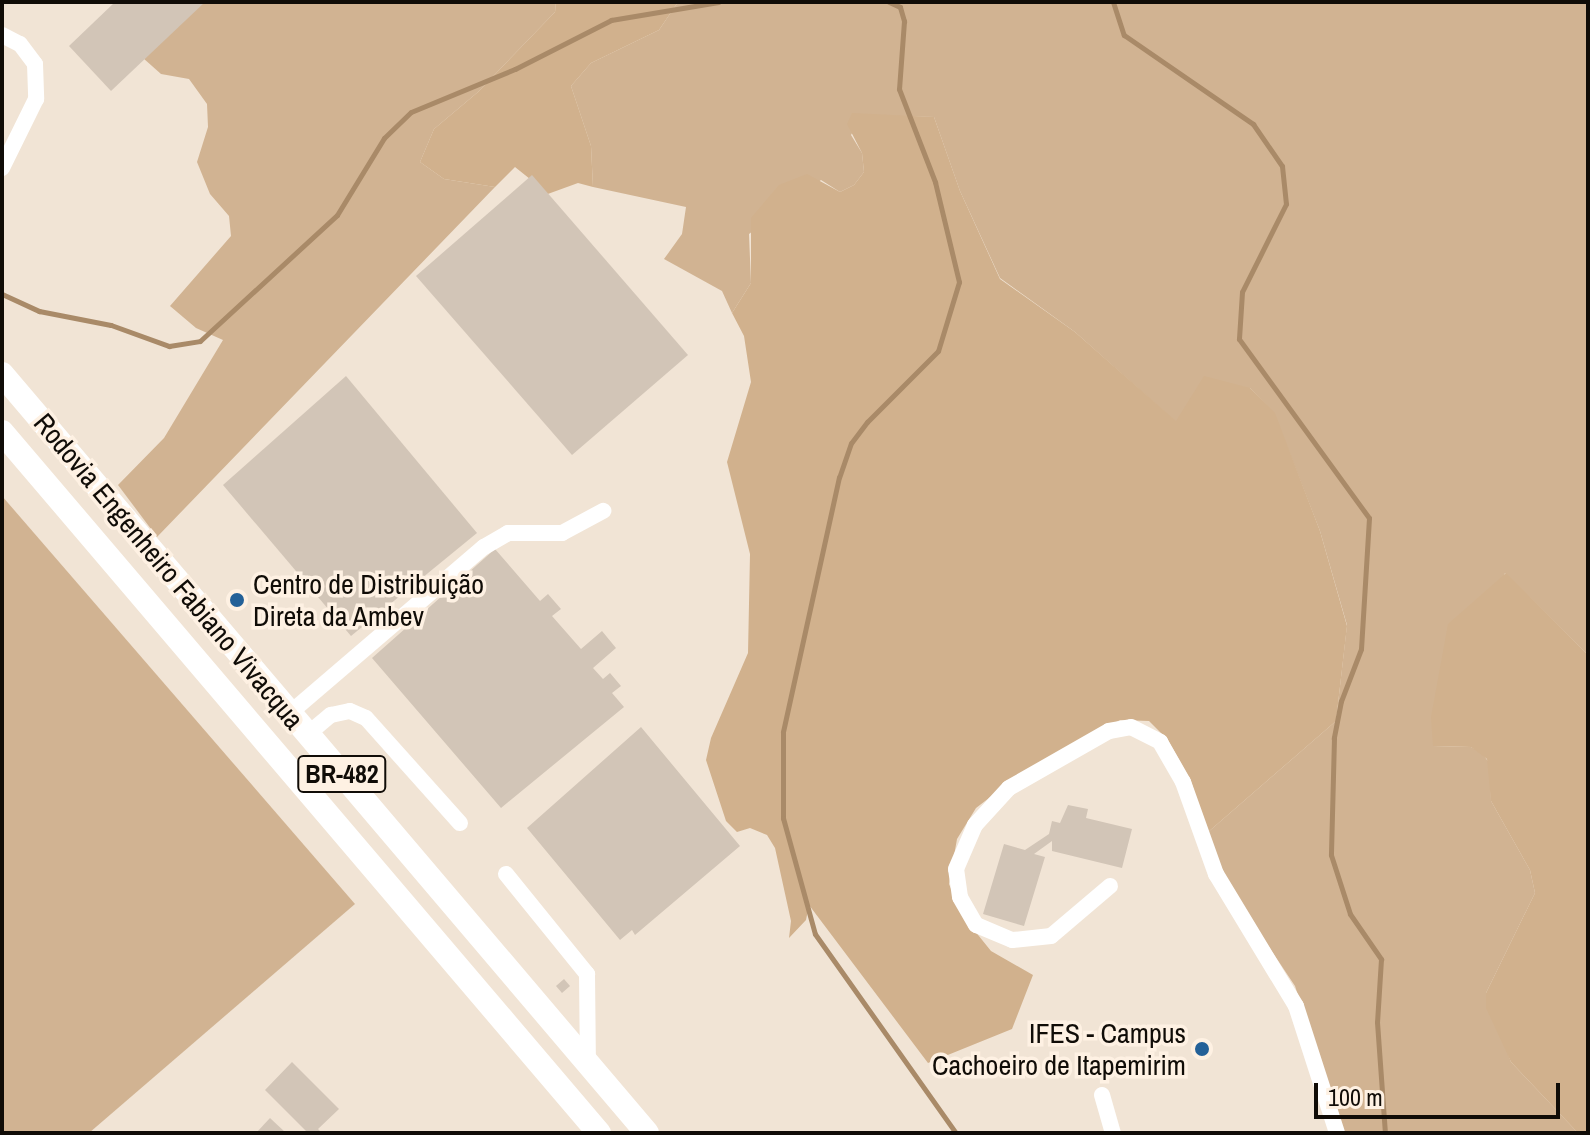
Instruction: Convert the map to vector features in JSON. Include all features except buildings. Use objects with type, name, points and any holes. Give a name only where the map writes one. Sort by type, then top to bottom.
[{"type":"highway","points":[[2,358],[37,415]]},
{"type":"highway","name":"Rodovia Engenheiro Fabiano Vivacqua","points":[[2,374],[647,1133]]},
{"type":"highway","name":"Rodovia Engenheiro Fabiano Vivacqua","points":[[2,434],[599,1133]]},
{"type":"lane","points":[[2,35],[20,44],[35,64],[36,99],[2,168]]},
{"type":"lane","points":[[290,713],[484,547],[508,533],[562,533],[603,511]]},
{"type":"lane","points":[[308,734],[331,715],[350,711],[366,718],[460,823]]},
{"type":"lane","points":[[1110,886],[1051,936],[1012,940],[976,925],[960,897],[956,869],[975,825],[1009,788],[1109,731],[1131,727],[1160,742],[1183,782],[1216,874],[1296,1006],[1337,1133]]},
{"type":"lane","points":[[506,874],[587,974],[588,1063]]},
{"type":"lane","points":[[1102,1095],[1113,1133]]},
{"type":"shaded area","points":[[121,2],[556,2],[555,12],[478,92],[434,129],[420,162],[444,179],[495,187],[157,537],[118,485],[164,438],[223,340],[196,328],[170,306],[231,236],[229,216],[210,194],[197,162],[208,127],[207,104],[189,79],[161,74],[143,58]]},
{"type":"shaded area","points":[[556,2],[678,2],[659,30],[591,63],[571,86],[591,146],[593,187],[578,183],[534,199],[530,179],[515,167],[495,187],[444,179],[420,162],[434,129],[478,92],[555,12]]},
{"type":"shaded area","points":[[678,2],[1588,2],[1588,655],[1505,573],[1433,746],[1471,747],[1482,753],[1490,764],[1491,801],[1530,870],[1535,893],[1486,993],[1511,1062],[1578,1133],[1343,1133],[1295,986],[1205,851],[1207,833],[1336,721],[1347,625],[1320,531],[1274,413],[1250,388],[1176,422],[1075,332],[1000,278],[960,191],[934,117],[862,115],[851,135],[862,153],[864,172],[854,185],[840,192],[821,180],[749,234],[751,283],[732,313],[722,291],[664,259],[682,234],[686,207],[593,187],[591,146],[571,86],[591,63],[659,30]]},
{"type":"shaded area","points":[[852,113],[934,117],[960,191],[1000,279],[1075,332],[1176,421],[1204,376],[1250,388],[1275,413],[1320,531],[1347,626],[1336,721],[1207,833],[1191,781],[1168,740],[1149,721],[1120,720],[1023,772],[976,808],[957,839],[949,884],[962,915],[991,951],[1033,975],[1012,1029],[928,1063],[809,905],[806,920],[789,938],[791,921],[775,848],[767,835],[750,828],[737,832],[726,821],[706,760],[711,738],[748,653],[750,554],[727,462],[751,382],[744,336],[732,313],[751,283],[751,218],[779,185],[807,174],[840,192],[854,185],[864,172],[862,153],[847,124]]},
{"type":"shaded area","points":[[2,496],[355,904],[89,1133],[2,1133]]},
{"type":"shaded area","points":[[1506,573],[1588,655],[1588,1133],[1578,1133],[1511,1062],[1486,1008],[1486,993],[1535,893],[1530,870],[1491,801],[1487,759],[1471,747],[1433,746],[1431,717],[1448,624]]},
{"type":"waterway","points":[[2,294],[39,311],[111,325],[169,346],[200,341],[337,215],[384,138],[411,112],[515,69],[611,20],[718,2]]},
{"type":"waterway","points":[[889,2],[900,7],[904,21],[899,89],[935,182],[959,282],[938,351],[867,422],[851,443],[839,477],[783,732],[783,818],[815,934],[956,1133]]},
{"type":"waterway","points":[[1113,2],[1124,35],[1253,124],[1282,166],[1286,204],[1242,292],[1239,339],[1369,518],[1361,649],[1341,701],[1334,738],[1331,855],[1350,914],[1381,959],[1377,1022],[1385,1133]]},
{"type":"place","name":"Centro de Distribuição Direta da Ambev","points":[[237,600]]},
{"type":"place","name":"IFES - Campus Cachoeiro de Itapemirim","points":[[1202,1049]]}]
